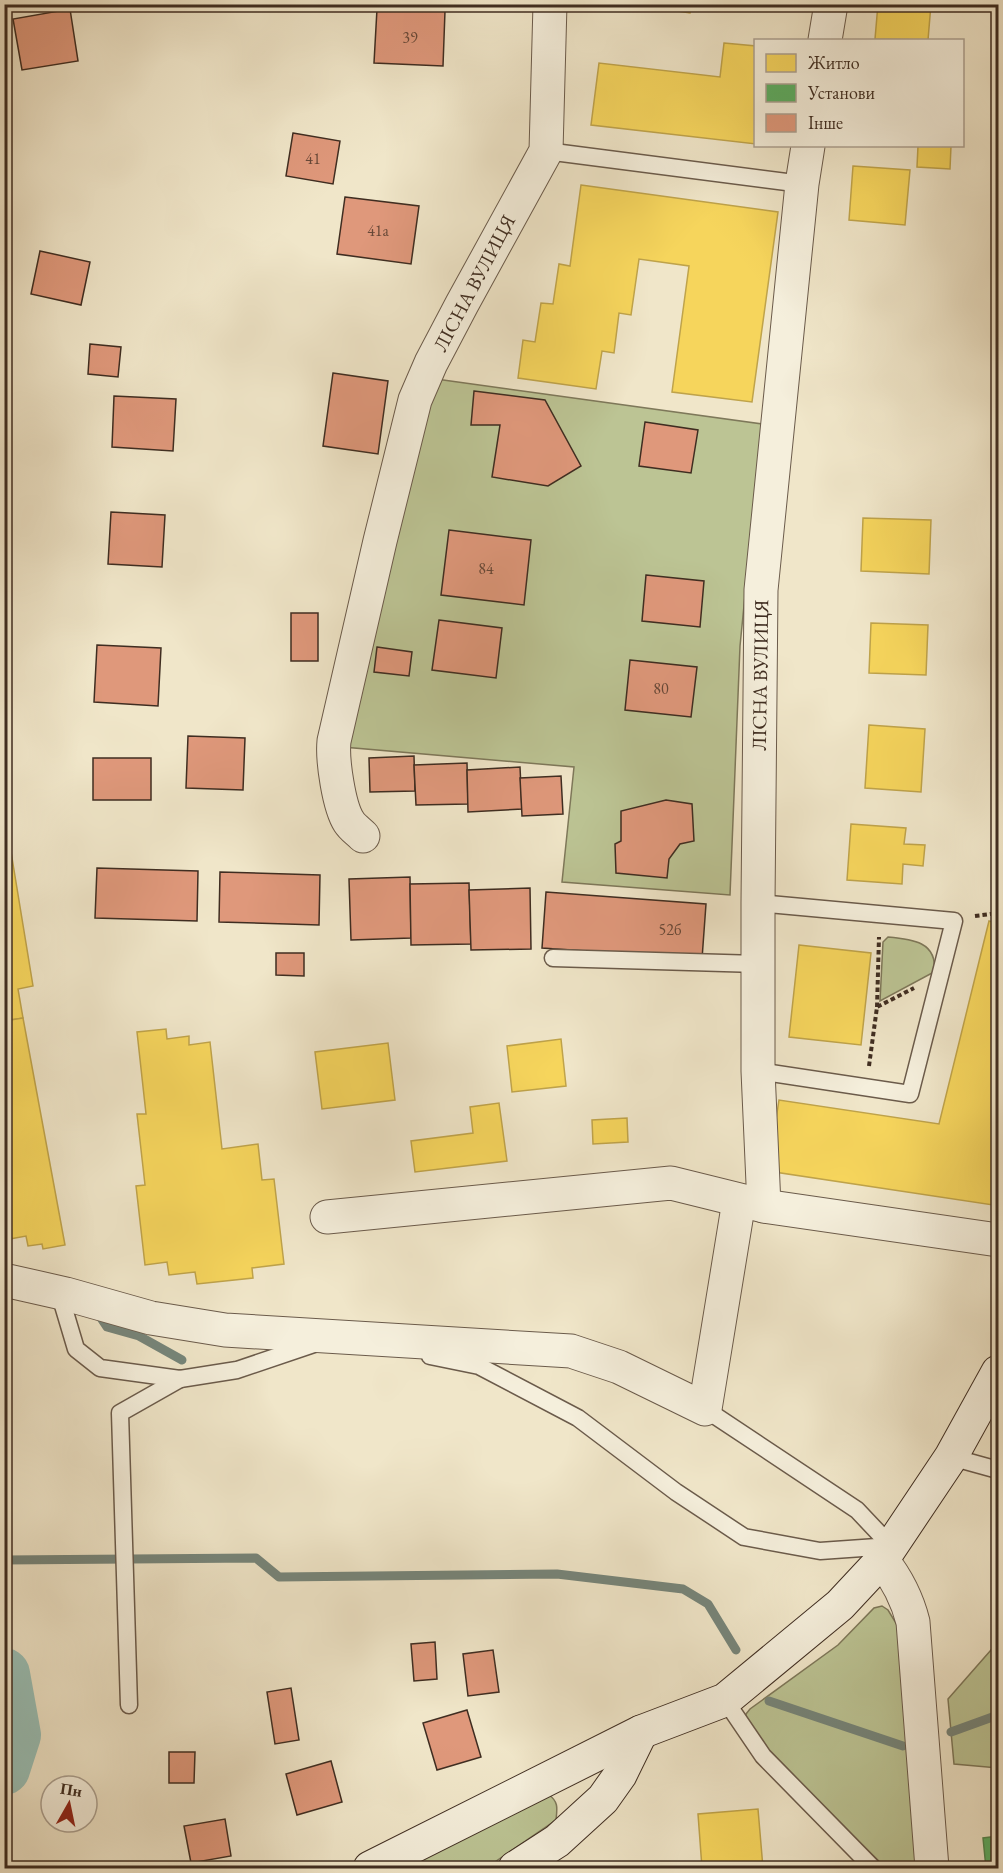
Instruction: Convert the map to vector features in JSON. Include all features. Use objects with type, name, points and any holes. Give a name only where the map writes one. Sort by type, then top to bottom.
[{"type":"street","name":"ЛІСНА ВУЛИЦЯ","points":[[363,836],[349,822],[341,798],[333,754],[334,741],[415,400],[431,363],[546,151],[550,4]]},
{"type":"street","points":[[825,39],[831,4]]},
{"type":"street","name":"ЛІСНА ВУЛИЦЯ","points":[[705,1409],[752,1204],[758,1071],[761,590],[802,184],[808,147]]},
{"type":"street","points":[[327,1217],[671,1183],[752,1204],[999,1240]]},
{"type":"street","points":[[4,1280],[58,1292],[150,1318],[225,1330],[571,1351],[619,1367],[705,1409]]},
{"type":"street","points":[[370,1869],[641,1732],[725,1700],[840,1605],[886,1553],[951,1457],[999,1372]]},
{"type":"street","points":[[886,1553],[908,1602],[913,1622],[933,1869]]},
{"type":"street","points":[[515,1869],[557,1841],[603,1799],[620,1775],[641,1732]]},
{"type":"lane","points":[[546,151],[802,184]]},
{"type":"lane","points":[[758,903],[954,921],[910,1094],[758,1071]]},
{"type":"lane","points":[[553,958],[758,964]]},
{"type":"lane","points":[[58,1292],[76,1349],[100,1368],[180,1379],[237,1370],[336,1336],[479,1366],[578,1418],[676,1492],[744,1537],[819,1551],[886,1553]]},
{"type":"lane","points":[[129,1705],[120,1413],[180,1379]]},
{"type":"lane","points":[[705,1409],[857,1510],[886,1553]]},
{"type":"lane","points":[[951,1457],[999,1470]]},
{"type":"lane","points":[[725,1700],[763,1756],[873,1869]]},
{"type":"path","points":[[866,1087],[877,1007],[879,936],[890,935]]},
{"type":"path","points":[[877,1007],[916,987]]},
{"type":"green space","points":[[436,379],[762,424],[740,646],[730,895],[562,882],[574,767],[343,747]]},
{"type":"green space","points":[[888,937],[914,941],[928,948],[934,962],[934,972],[880,1001],[883,942]]},
{"type":"green space","points":[[882,1606],[888,1610],[899,1628],[920,1868],[886,1868],[767,1754],[746,1720],[746,1714],[750,1709],[838,1645],[874,1608]]},
{"type":"green space","points":[[998,1642],[998,1768],[954,1764],[948,1699]]},
{"type":"green space","points":[[549,1795],[556,1803],[556,1820],[486,1868],[400,1868]]},
{"type":"building: Житло","points":[[630,4],[692,4],[690,13]]},
{"type":"building: Житло","points":[[878,4],[931,4],[928,39],[875,39]]},
{"type":"building: Житло","points":[[724,43],[754,46],[754,144],[591,125],[599,63],[720,77]]},
{"type":"building: Житло","points":[[918,147],[951,147],[950,169],[917,167]]},
{"type":"building: Житло","points":[[853,166],[910,170],[905,225],[849,220]]},
{"type":"building: Житло","points":[[581,185],[778,212],[752,402],[672,392],[689,266],[639,259],[631,315],[619,313],[614,353],[602,351],[596,389],[518,378],[523,340],[535,342],[541,303],[553,304],[559,264],[570,266]]},
{"type":"building: Житло","points":[[863,518],[931,520],[929,574],[861,571]]},
{"type":"building: Житло","points":[[871,623],[928,625],[926,675],[869,673]]},
{"type":"building: Житло","points":[[869,725],[925,729],[921,792],[865,788]]},
{"type":"building: Житло","points":[[4,809],[33,986],[18,989],[23,1018],[4,1021]]},
{"type":"building: Житло","points":[[851,824],[906,828],[904,844],[925,845],[923,866],[903,864],[902,884],[847,880]]},
{"type":"building: Житло","points":[[989,921],[998,923],[998,1185],[993,1205],[768,1171],[779,1100],[939,1124]]},
{"type":"building: Житло","points":[[799,945],[871,953],[861,1045],[789,1037]]},
{"type":"building: Житло","points":[[23,1018],[65,1245],[43,1249],[42,1244],[28,1246],[26,1236],[4,1240],[4,1021]]},
{"type":"building: Житло","points":[[166,1029],[167,1039],[189,1036],[189,1045],[210,1042],[222,1149],[258,1144],[262,1180],[274,1179],[284,1264],[252,1268],[253,1278],[197,1284],[195,1272],[169,1275],[167,1262],[145,1265],[136,1186],[145,1185],[137,1114],[146,1114],[137,1032]]},
{"type":"building: Житло","points":[[561,1039],[566,1086],[512,1092],[507,1046]]},
{"type":"building: Житло","points":[[388,1043],[395,1100],[322,1109],[315,1052]]},
{"type":"building: Житло","points":[[499,1103],[507,1161],[415,1172],[411,1141],[473,1133],[470,1107]]},
{"type":"building: Житло","points":[[627,1118],[628,1142],[593,1144],[592,1120]]},
{"type":"building: Житло","points":[[758,1809],[763,1868],[702,1868],[698,1814]]},
{"type":"building: Установи","points":[[998,1836],[998,1868],[986,1868],[983,1838]]},
{"type":"building: Інше","points":[[70,9],[78,61],[22,70],[13,19]]},
{"type":"building: Інше","points":[[377,9],[445,11],[443,66],[374,63]]},
{"type":"building: Інше","points":[[293,133],[340,141],[333,184],[286,176]]},
{"type":"building: Інше","points":[[345,197],[419,206],[411,264],[337,254]]},
{"type":"building: Інше","points":[[40,251],[90,262],[81,305],[31,294]]},
{"type":"building: Інше","points":[[90,344],[121,347],[118,377],[88,374]]},
{"type":"building: Інше","points":[[333,373],[388,381],[378,454],[323,446]]},
{"type":"building: Інше","points":[[474,391],[545,400],[581,466],[548,486],[492,477],[500,425],[471,425]]},
{"type":"building: Інше","points":[[114,396],[176,399],[173,451],[112,447]]},
{"type":"building: Інше","points":[[645,422],[698,430],[691,473],[639,466]]},
{"type":"building: Інше","points":[[111,512],[165,515],[162,567],[108,564]]},
{"type":"building: Інше","points":[[449,530],[531,540],[524,605],[441,595]]},
{"type":"building: Інше","points":[[646,575],[704,581],[700,627],[642,621]]},
{"type":"building: Інше","points":[[291,613],[318,613],[318,661],[291,661]]},
{"type":"building: Інше","points":[[439,620],[502,628],[496,678],[432,670]]},
{"type":"building: Інше","points":[[97,645],[161,648],[158,706],[94,702]]},
{"type":"building: Інше","points":[[377,647],[412,652],[409,676],[374,672]]},
{"type":"building: Інше","points":[[630,660],[697,667],[691,717],[625,710]]},
{"type":"building: Інше","points":[[188,736],[245,738],[243,790],[186,788]]},
{"type":"building: Інше","points":[[414,756],[415,791],[370,792],[369,758]]},
{"type":"building: Інше","points":[[93,758],[151,758],[151,800],[93,800]]},
{"type":"building: Інше","points":[[467,763],[468,804],[416,805],[414,765]]},
{"type":"building: Інше","points":[[520,767],[522,809],[468,812],[467,770]]},
{"type":"building: Інше","points":[[561,776],[563,814],[522,816],[520,778]]},
{"type":"building: Інше","points":[[666,800],[692,804],[694,841],[680,844],[669,859],[667,878],[616,873],[615,844],[621,841],[621,811]]},
{"type":"building: Інше","points":[[97,868],[198,871],[197,921],[95,918]]},
{"type":"building: Інше","points":[[220,872],[320,875],[319,925],[219,922]]},
{"type":"building: Інше","points":[[410,877],[411,938],[351,940],[349,879]]},
{"type":"building: Інше","points":[[469,883],[471,944],[411,945],[410,884]]},
{"type":"building: Інше","points":[[530,888],[531,949],[471,950],[469,890]]},
{"type":"building: Інше","points":[[546,892],[706,904],[702,959],[542,948]]},
{"type":"building: Інше","points":[[276,953],[304,953],[304,976],[276,975]]},
{"type":"building: Інше","points":[[435,1642],[437,1679],[414,1681],[411,1644]]},
{"type":"building: Інше","points":[[493,1650],[499,1692],[468,1696],[463,1654]]},
{"type":"building: Інше","points":[[291,1688],[299,1740],[275,1744],[267,1692]]},
{"type":"building: Інше","points":[[467,1710],[481,1757],[437,1770],[423,1723]]},
{"type":"building: Інше","points":[[169,1752],[195,1752],[194,1783],[169,1783]]},
{"type":"building: Інше","points":[[331,1761],[342,1802],[297,1815],[286,1774]]},
{"type":"building: Інше","points":[[225,1819],[231,1856],[191,1863],[184,1826]]},
{"type":"waterway","points":[[97,1312],[107,1327],[139,1336],[182,1360]]},
{"type":"waterway","points":[[4,1560],[256,1558],[279,1577],[557,1574],[683,1589],[708,1604],[736,1650]]},
{"type":"waterway","points":[[4,1674],[15,1735],[4,1769]]},
{"type":"waterway","points":[[769,1701],[903,1746]]},
{"type":"waterway","points":[[951,1732],[998,1715]]}]
